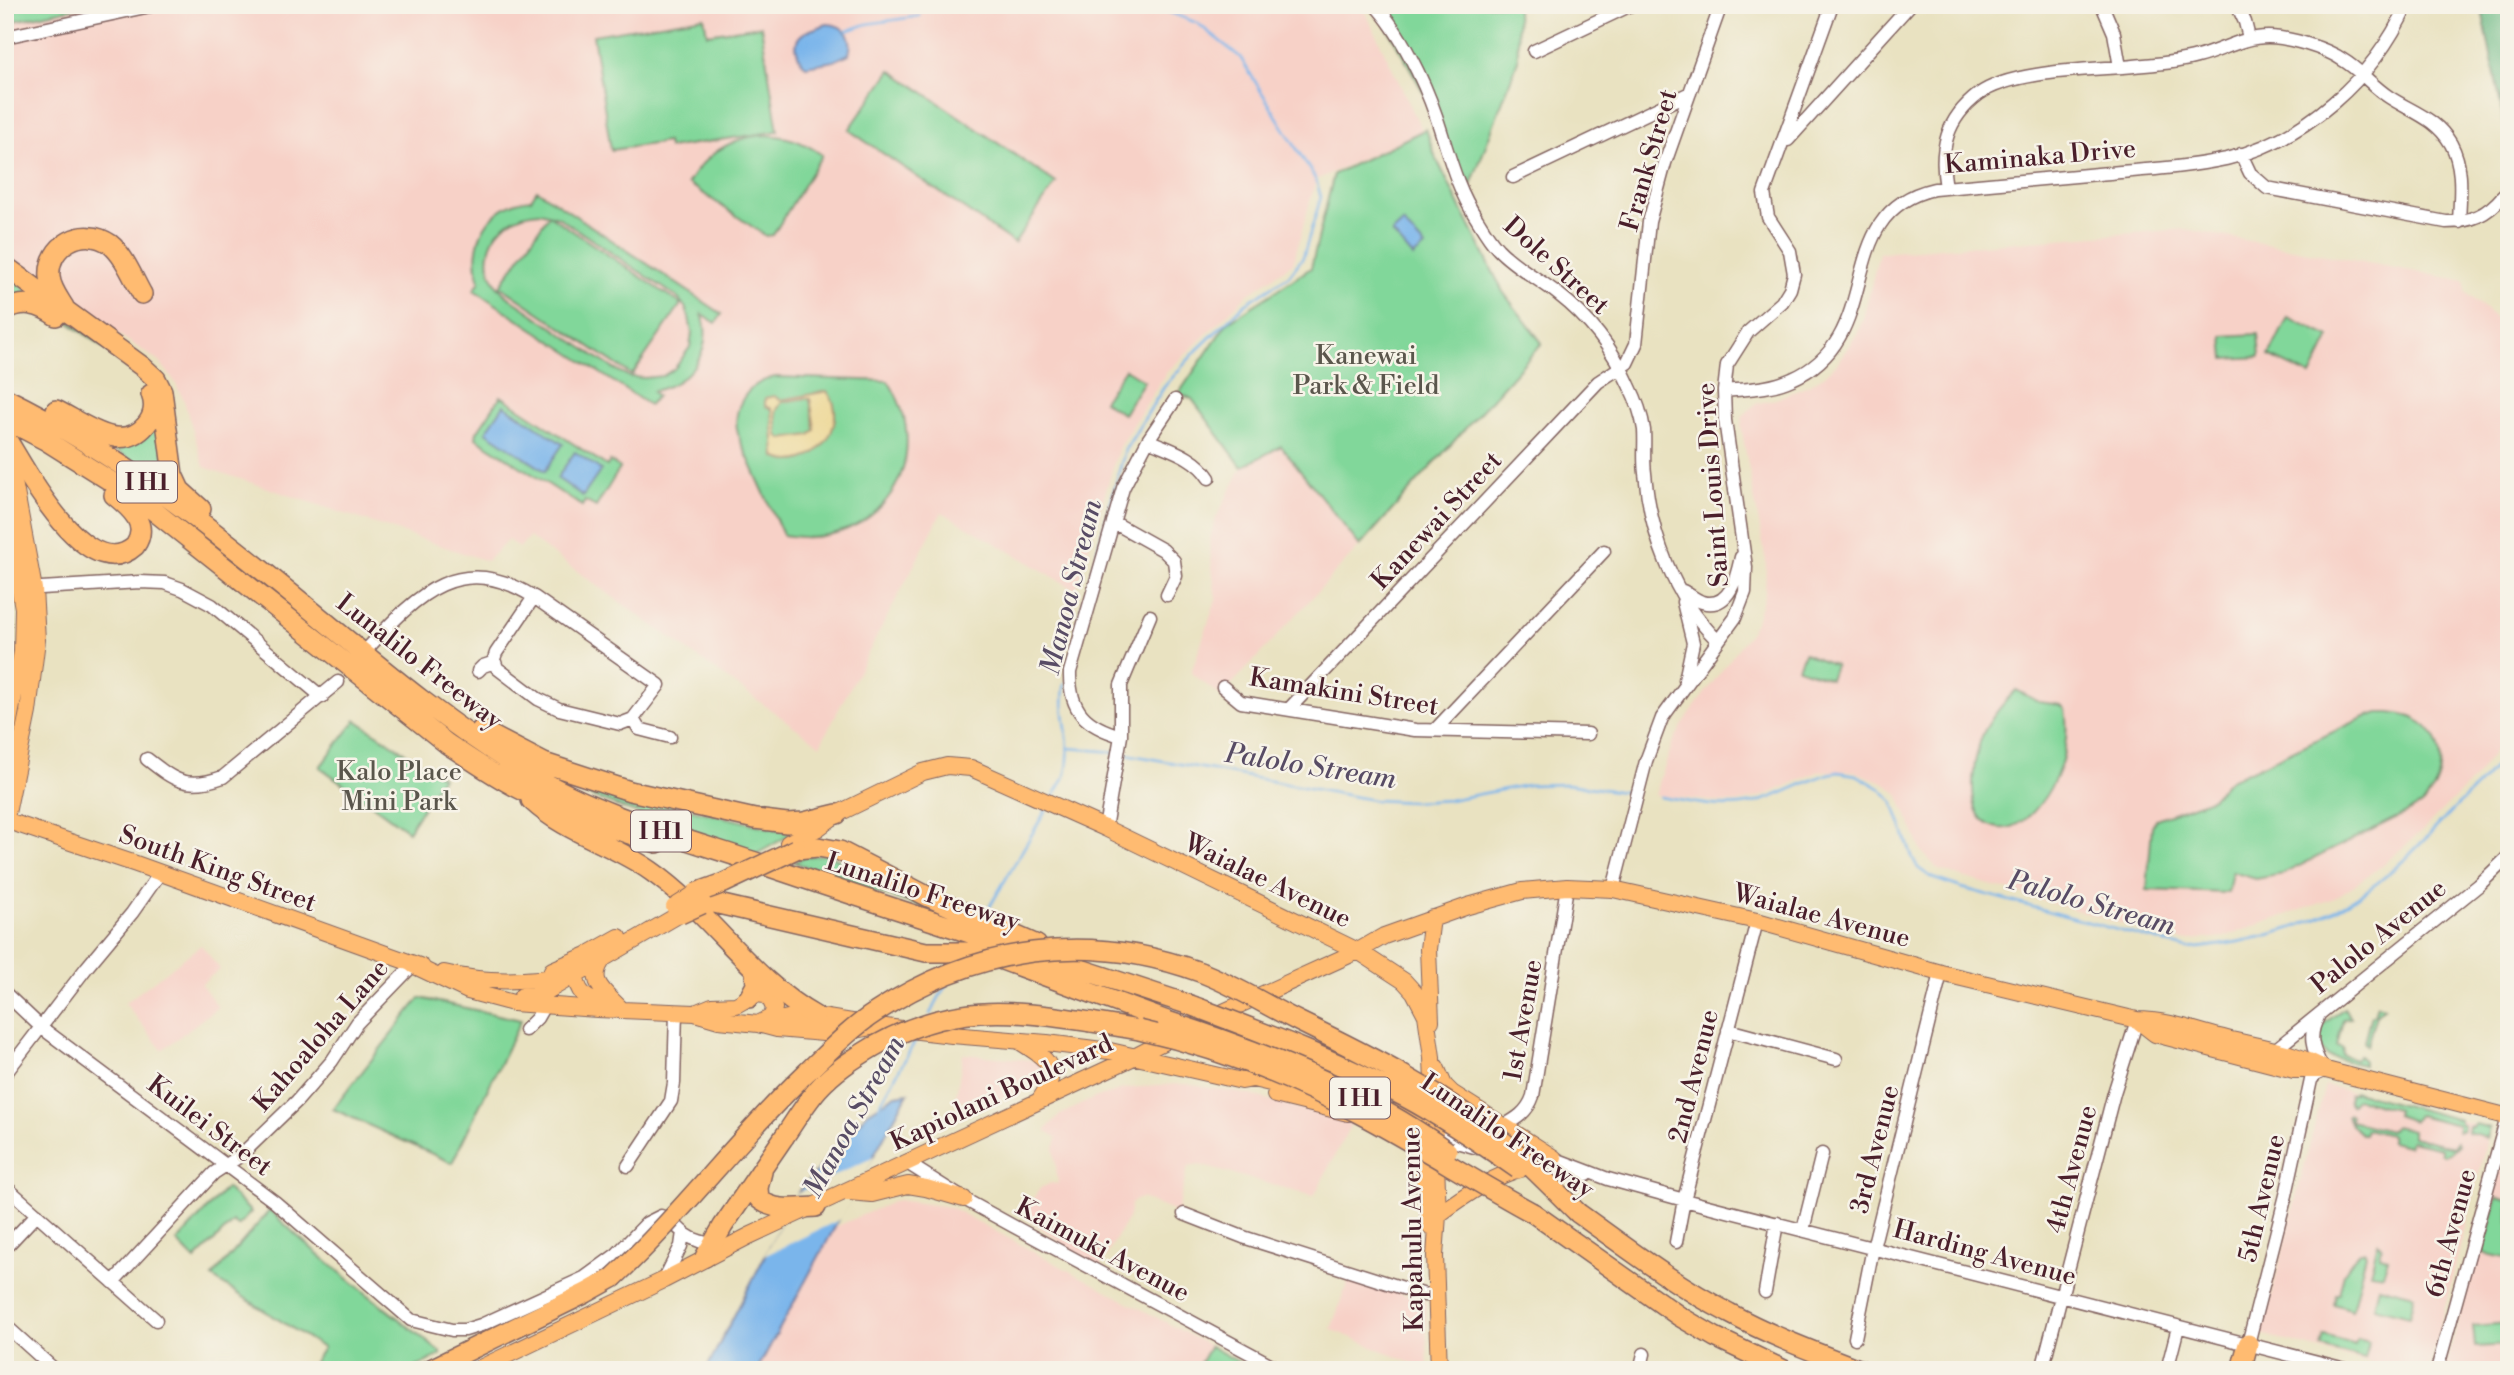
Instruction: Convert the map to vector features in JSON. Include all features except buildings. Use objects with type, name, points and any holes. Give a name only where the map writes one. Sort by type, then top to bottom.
[{"type":"highway","points":[[68,313],[53,289],[50,269],[58,250],[81,237],[95,237],[114,247],[142,294]]},
{"type":"highway","points":[[5,266],[156,379],[162,391],[171,466],[177,484],[254,565]]},
{"type":"highway","points":[[5,310],[26,304],[47,310],[140,376],[148,385],[153,399],[152,415],[137,433],[124,438],[109,437],[56,410],[5,396]]},
{"type":"highway","name":"Lunalilo Freeway","points":[[5,396],[14,426],[45,440],[139,499],[446,743],[520,790],[588,820],[938,929],[994,942],[1105,976],[1193,1006],[1306,1050],[1403,1096],[1465,1133],[1650,1264],[1726,1312],[1778,1337],[1861,1370]]},
{"type":"highway","points":[[14,426],[55,515],[71,532],[103,553],[118,555],[132,550],[138,542],[140,532],[139,521],[134,512],[45,440]]},
{"type":"highway","name":"Lunalilo Freeway","points":[[14,426],[90,444],[138,475],[254,565],[402,687],[530,775],[585,802],[649,827],[938,929]]},
{"type":"highway","points":[[402,687],[544,763],[607,785],[771,821],[804,822],[837,814]]},
{"type":"highway","points":[[520,790],[549,817],[620,852],[658,876],[676,890],[755,970],[796,1005],[815,1016]]},
{"type":"highway","points":[[677,911],[792,846],[818,847],[840,851],[927,896],[994,942]]},
{"type":"highway","points":[[699,898],[926,952],[994,942]]},
{"type":"highway","name":"Lunalilo Freeway","points":[[994,942],[1167,1021],[1290,1064],[1369,1103],[1421,1132],[1679,1316],[1715,1337],[1784,1370]]},
{"type":"highway","points":[[429,1370],[550,1312],[613,1278],[643,1250],[765,1112],[818,1061],[874,1013],[916,988],[975,964],[1004,956],[1060,948],[1119,952],[1175,964],[1202,973],[1370,1056],[1430,1090],[1506,1144],[1578,1213]]},
{"type":"highway","points":[[749,998],[756,985],[755,970]]},
{"type":"highway","points":[[709,1251],[783,1137],[816,1091],[834,1073],[867,1051],[911,1028],[946,1017],[992,1011],[1045,1014],[1139,1030],[1245,1062],[1357,1112],[1533,1213]]},
{"type":"highway","points":[[763,1168],[758,1188],[760,1199],[767,1205],[786,1215],[816,1207]]},
{"type":"highway","points":[[2241,1370],[2248,1344]]},
{"type":"main road","points":[[6,821],[22,652],[23,608],[27,589],[14,426]]},
{"type":"main road","points":[[5,508],[27,589]]},
{"type":"main road","points":[[5,741],[15,709]]},
{"type":"main road","name":"Waialae Avenue","points":[[792,846],[837,814],[915,775],[947,766],[981,771],[1358,951],[1384,936],[1432,918],[1522,891],[1567,887],[1613,889],[1757,920],[1941,973],[2137,1020],[2157,1021],[2306,1059],[2324,1069],[2508,1114]]},
{"type":"main road","name":"South King Street","points":[[6,821],[160,873],[413,965],[468,991],[513,1003],[695,1013],[719,1020],[777,1029],[835,1034],[882,1027],[1017,1040],[1136,1056]]},
{"type":"main road","points":[[504,980],[557,969],[677,911]]},
{"type":"main road","points":[[468,991],[531,996],[555,987],[677,911]]},
{"type":"main road","points":[[1430,1034],[1432,996],[1428,949],[1432,918]]},
{"type":"main road","points":[[610,942],[576,973],[576,983],[585,997],[620,1009]]},
{"type":"main road","name":"Kapiolani Boulevard","points":[[816,1207],[1136,1056],[1208,1019],[1358,951]]},
{"type":"main road","name":"Kapahulu Avenue","points":[[1358,951],[1404,981],[1414,992],[1426,1015],[1430,1034],[1432,1056],[1429,1134],[1438,1215],[1436,1256],[1440,1370]]},
{"type":"main road","points":[[601,989],[595,976],[597,967],[604,958]]},
{"type":"main road","name":"South King Street","points":[[413,965],[459,977],[504,980],[551,979],[576,973]]},
{"type":"main road","points":[[576,973],[586,976],[620,1009]]},
{"type":"main road","points":[[545,1004],[555,987]]},
{"type":"main road","points":[[749,998],[765,995],[773,1004],[772,1017],[758,1024]]},
{"type":"main road","name":"South King Street","points":[[695,1013],[712,1006],[736,1005],[749,998]]},
{"type":"main road","points":[[758,1024],[797,1016],[815,1016],[882,1027]]},
{"type":"main road","points":[[1208,1019],[1212,1048],[1218,1063],[1241,1081]]},
{"type":"main road","name":"Waialae Avenue","points":[[2137,1020],[2152,1033],[2178,1040],[2294,1070],[2324,1069]]},
{"type":"main road","points":[[1017,1040],[1042,1056],[1050,1067],[1050,1086],[1038,1101]]},
{"type":"main road","name":"Harding Avenue","points":[[1136,1056],[1241,1081],[1254,1079],[1429,1134]]},
{"type":"main road","points":[[1432,1056],[1444,1085],[1452,1093],[1554,1158]]},
{"type":"main road","name":"Harding Avenue","points":[[1241,1081],[1246,1087],[1429,1134]]},
{"type":"main road","points":[[1429,1134],[1425,1198],[1436,1256]]},
{"type":"main road","points":[[1438,1215],[1475,1190],[1511,1172],[1538,1165]]},
{"type":"main road","points":[[855,1190],[872,1194],[908,1185],[964,1199]]},
{"type":"main road","points":[[476,1370],[664,1280],[709,1251],[747,1238],[786,1215]]},
{"type":"street","points":[[5,37],[155,5]]},
{"type":"street","name":"Dole Street","points":[[1375,5],[1391,22],[1411,62],[1435,113],[1464,199],[1477,220],[1499,250],[1585,318],[1620,366],[1636,402],[1644,429],[1644,471],[1650,517],[1659,546],[1679,589],[1717,640]]},
{"type":"street","points":[[1534,51],[1630,5]]},
{"type":"street","name":"Frank Street","points":[[1620,366],[1627,363],[1636,344],[1649,222],[1665,163],[1721,5]]},
{"type":"street","name":"Saint Louis Drive","points":[[1613,889],[1656,732],[1668,706],[1735,618],[1745,592],[1746,567],[1725,420],[1724,391],[1728,363],[1748,332],[1782,302],[1792,281],[1794,266],[1790,251],[1771,223],[1764,205],[1766,187],[1784,145],[1832,5]]},
{"type":"street","points":[[1784,145],[1910,5]]},
{"type":"street","points":[[2102,5],[2114,33],[2120,67]]},
{"type":"street","points":[[2237,5],[2249,38]]},
{"type":"street","name":"Kaminaka Drive","points":[[1724,391],[1777,385],[1791,380],[1826,356],[1840,338],[1849,319],[1870,243],[1881,221],[1899,203],[1921,192],[1946,188],[2189,166],[2241,154],[2301,126],[2334,103],[2383,50],[2407,5]]},
{"type":"street","points":[[1946,188],[1942,163],[1947,136],[1961,112],[1980,93],[1992,86],[2019,77],[2196,58],[2249,38],[2270,37],[2333,53],[2389,97],[2436,124],[2449,142],[2460,173],[2459,222]]},
{"type":"street","points":[[1513,177],[1690,93]]},
{"type":"street","points":[[2241,154],[2250,173],[2267,188],[2446,222],[2476,218],[2503,196]]},
{"type":"street","points":[[1728,363],[1734,376],[1752,388]]},
{"type":"street","name":"Kanewai Street","points":[[1289,709],[1598,382],[1620,366]]},
{"type":"street","points":[[1725,420],[1734,402],[1744,391],[1752,388]]},
{"type":"street","points":[[1120,739],[1097,729],[1076,707],[1069,685],[1070,672],[1124,488],[1148,440],[1175,400]]},
{"type":"street","points":[[1148,440],[1186,455],[1209,478]]},
{"type":"street","points":[[1113,522],[1163,551],[1174,561],[1176,576],[1167,594]]},
{"type":"street","points":[[1679,589],[1701,601],[1721,599],[1732,588],[1743,548]]},
{"type":"street","points":[[1436,730],[1604,551]]},
{"type":"street","points":[[368,648],[416,599],[449,582],[482,576],[506,582],[534,597],[659,685],[633,719],[620,724],[559,709],[538,699],[500,671],[495,662],[496,653],[534,597]]},
{"type":"street","points":[[27,589],[153,582],[191,592],[212,605],[322,697]]},
{"type":"street","points":[[1679,589],[1693,643],[1684,686]]},
{"type":"street","points":[[1105,828],[1120,739],[1121,685],[1150,615]]},
{"type":"street","points":[[478,671],[495,662]]},
{"type":"street","points":[[147,759],[171,778],[184,783],[223,776],[338,682]]},
{"type":"street","name":"Kamakini Street","points":[[1223,687],[1241,702],[1393,728],[1588,734]]},
{"type":"street","points":[[633,719],[639,729],[670,737]]},
{"type":"street","name":"Palolo Avenue","points":[[2275,1051],[2322,1010],[2479,885],[2509,856]]},
{"type":"street","points":[[5,1074],[132,913],[160,873]]},
{"type":"street","name":"1st Avenue","points":[[1484,1137],[1519,1117],[1529,1106],[1533,1096],[1567,887]]},
{"type":"street","name":"2nd Avenue","points":[[1676,1242],[1684,1200],[1757,920]]},
{"type":"street","name":"Kahoaloha Lane","points":[[113,1282],[225,1164],[240,1156],[297,1101],[332,1061],[357,1023],[413,965]]},
{"type":"street","name":"3rd Avenue","points":[[1855,1338],[1872,1248],[1941,973]]},
{"type":"street","name":"Kuilei Street","points":[[5,993],[42,1028],[275,1202],[411,1320],[439,1328],[465,1330],[505,1315],[584,1278],[617,1254],[639,1230],[661,1216],[669,1219],[709,1251]]},
{"type":"street","points":[[513,1003],[521,1012],[524,1030],[537,1018],[545,1004]]},
{"type":"street","points":[[2322,1010],[2311,1034],[2312,1046],[2324,1069]]},
{"type":"street","points":[[628,1166],[671,1101],[676,1012]]},
{"type":"street","name":"4th Avenue","points":[[2042,1370],[2114,1093],[2137,1020]]},
{"type":"street","points":[[1728,1030],[1836,1059]]},
{"type":"street","points":[[2178,1040],[2204,1039],[2263,1055],[2275,1051]]},
{"type":"street","name":"5th Avenue","points":[[2248,1344],[2286,1195],[2311,1080],[2324,1069]]},
{"type":"street","name":"6th Avenue","points":[[2437,1370],[2508,1114]]},
{"type":"street","name":"Harding Avenue","points":[[1429,1134],[1564,1172],[1608,1179]]},
{"type":"street","name":"Harding Avenue","points":[[1429,1134],[1484,1137],[1554,1158],[1608,1179],[1684,1200],[2349,1370]]},
{"type":"street","points":[[1803,1230],[1822,1154]]},
{"type":"street","name":"Kaimuki Avenue","points":[[907,1163],[964,1199],[1104,1277],[1282,1370]]},
{"type":"street","points":[[5,1186],[156,1320]]},
{"type":"street","points":[[5,1248],[37,1214]]},
{"type":"street","points":[[1184,1214],[1243,1237],[1425,1296],[1437,1293]]},
{"type":"street","points":[[1765,1292],[1777,1223]]},
{"type":"street","points":[[664,1280],[681,1246],[683,1232]]},
{"type":"street","points":[[5,1325],[55,1370]]},
{"type":"street","points":[[2167,1370],[2178,1327]]},
{"type":"street","points":[[1640,1370],[1644,1354]]},
{"type":"street","points":[[2287,1370],[2291,1355]]},
{"type":"shaded area","points":[[5,5],[1362,5],[1422,130],[1316,180],[1293,263],[1247,295],[1166,373],[1119,447],[1076,590],[942,512],[820,745],[529,537],[519,548],[508,540],[487,561],[204,467],[184,401],[175,382],[160,362],[5,259]]},
{"type":"shaded area","points":[[2185,229],[2465,281],[2465,292],[2509,329],[2509,732],[2473,780],[2421,832],[2380,867],[2335,898],[2224,937],[2181,941],[1939,870],[1922,852],[1898,794],[1885,783],[1854,771],[1820,771],[1766,795],[1741,802],[1655,795],[1673,742],[1688,716],[1748,635],[1756,621],[1765,592],[1766,561],[1741,426],[1743,416],[1755,404],[1776,399],[1810,384],[1825,375],[1838,362],[1858,332],[1879,253]]},
{"type":"shaded area","points":[[1281,446],[1360,546],[1221,696],[1191,673],[1216,600],[1209,542],[1215,520],[1242,467]]},
{"type":"shaded area","points":[[201,945],[220,969],[201,984],[218,1007],[162,1050],[125,1003]]},
{"type":"shaded area","points":[[963,1054],[1030,1060],[1045,1069],[1040,1080],[981,1108],[975,1097],[955,1102]]},
{"type":"shaded area","points":[[1186,1084],[1251,1095],[1352,1122],[1314,1196],[1199,1165],[1188,1167],[1177,1213],[1142,1198],[1135,1200],[1131,1204],[1129,1216],[1098,1270],[1023,1215],[1040,1188],[1052,1183],[1058,1184],[1054,1149],[1057,1138],[1045,1130],[1060,1115],[1094,1098],[1123,1089]]},
{"type":"shaded area","points":[[2325,1085],[2490,1128],[2429,1370],[2394,1370],[2261,1334]]},
{"type":"shaded area","points":[[2509,1134],[2509,1370],[2445,1370],[2493,1191]]},
{"type":"shaded area","points":[[897,1200],[950,1207],[1210,1346],[1196,1370],[757,1370],[835,1227]]},
{"type":"shaded area","points":[[1350,1276],[1425,1302],[1428,1370],[1331,1329]]},
{"type":"green space","points":[[5,5],[89,5],[5,23]]},
{"type":"green space","points":[[1375,5],[1517,5],[1518,60],[1471,185],[1452,166],[1435,113]]},
{"type":"green space","points":[[2481,5],[2509,5],[2509,154],[2508,142]]},
{"type":"green space","points":[[704,17],[707,34],[761,26],[778,131],[668,148],[667,142],[611,150],[593,35]]},
{"type":"green space","points":[[891,70],[1056,183],[1014,243],[849,130]]},
{"type":"green space","name":"Kanewai Park & Field","points":[[1426,129],[1435,156],[1503,292],[1542,343],[1360,546],[1281,446],[1242,467],[1192,399],[1179,393],[1227,323],[1311,268],[1334,174]]},
{"type":"green space","points":[[761,135],[793,140],[822,155],[773,235],[766,236],[688,183],[710,156],[728,144]]},
{"type":"green space","points":[[537,190],[722,314],[716,323],[702,314],[705,341],[695,364],[677,382],[652,391],[657,396],[649,405],[474,290],[480,281],[477,253],[479,239],[485,227],[503,208],[531,199]],"holes":[[[540,212],[558,217],[677,297],[685,307],[692,333],[690,347],[675,368],[663,376],[630,377],[511,299],[498,286],[490,273],[488,258],[498,232],[523,215]]]},
{"type":"green space","points":[[549,215],[681,304],[632,375],[500,286]]},
{"type":"green space","points":[[5,274],[149,377],[170,486],[92,435],[144,433],[149,380],[44,305],[5,305]]},
{"type":"green space","points":[[2288,317],[2330,337],[2311,376],[2269,356]]},
{"type":"green space","points":[[2258,334],[2260,357],[2225,359],[2223,336]]},
{"type":"green space","points":[[1125,369],[1144,381],[1123,414],[1103,401]]},
{"type":"green space","points":[[776,377],[888,381],[902,412],[907,442],[902,470],[890,495],[871,515],[846,530],[817,537],[783,535],[737,429],[738,409],[748,392],[765,380]]},
{"type":"green space","points":[[501,396],[607,466],[610,461],[620,468],[596,507],[585,501],[582,506],[476,438],[477,432]]},
{"type":"green space","points":[[1804,653],[1835,665],[1830,679],[1798,668]]},
{"type":"green space","points":[[2016,690],[2039,702],[2061,705],[2065,709],[2066,738],[2060,767],[2042,801],[2023,821],[2012,827],[2000,828],[1988,824],[1980,817],[1975,806],[1973,779],[1978,750],[1986,728]]},
{"type":"green space","points":[[2390,713],[2418,721],[2431,731],[2437,742],[2440,753],[2439,776],[2428,798],[2420,806],[2283,874],[2256,879],[2232,872],[2228,893],[2147,890],[2152,826],[2156,819],[2211,799],[2228,781],[2363,718]]},
{"type":"green space","name":"Kalo Place Mini Park","points":[[356,720],[442,777],[408,831],[320,767]]},
{"type":"green space","points":[[564,780],[788,832],[788,836],[753,856],[592,797]]},
{"type":"green space","points":[[827,854],[945,914],[794,862],[804,857]]},
{"type":"green space","points":[[420,998],[521,1020],[452,1163],[333,1109]]},
{"type":"green space","points":[[2377,1005],[2384,1007],[2376,1015],[2367,1045],[2364,1041],[2371,1015],[2374,1015]]},
{"type":"green space","points":[[2344,1008],[2351,1018],[2343,1019],[2337,1046],[2343,1048],[2342,1055],[2355,1059],[2359,1055],[2363,1065],[2327,1056],[2317,1044],[2320,1027]]},
{"type":"green space","points":[[2355,1092],[2460,1120],[2464,1125],[2463,1130],[2458,1132],[2458,1125],[2418,1115],[2414,1121],[2395,1115],[2396,1109],[2356,1099],[2351,1105],[2348,1101],[2349,1095]]},
{"type":"green space","points":[[2349,1114],[2350,1121],[2390,1131],[2395,1126],[2412,1130],[2412,1137],[2453,1147],[2456,1142],[2458,1145],[2444,1155],[2441,1148],[2411,1141],[2408,1146],[2391,1142],[2390,1135],[2366,1129],[2364,1134],[2361,1134],[2351,1125],[2347,1116]]},
{"type":"green space","points":[[2475,1124],[2490,1128],[2487,1138],[2468,1133],[2469,1126],[2473,1127]]},
{"type":"green space","points":[[226,1188],[251,1212],[238,1226],[233,1222],[195,1260],[177,1242]]},
{"type":"green space","points":[[2497,1198],[2509,1201],[2509,1259],[2483,1253]]},
{"type":"green space","points":[[270,1210],[332,1265],[440,1352],[440,1355],[411,1370],[309,1370],[323,1348],[212,1277]]},
{"type":"green space","points":[[2378,1243],[2382,1248],[2380,1256],[2388,1258],[2383,1275],[2370,1273]]},
{"type":"green space","points":[[2359,1251],[2366,1254],[2352,1310],[2334,1304],[2344,1273]]},
{"type":"green space","points":[[2379,1286],[2414,1295],[2409,1316],[2374,1307]]},
{"type":"green space","points":[[2509,1323],[2509,1345],[2475,1347],[2473,1326]]},
{"type":"green space","points":[[2324,1336],[2355,1345],[2357,1339],[2369,1342],[2365,1359],[2321,1347]]},
{"type":"green space","points":[[1210,1346],[1253,1370],[1196,1370]]},
{"type":"sand","points":[[827,391],[834,404],[835,417],[832,431],[815,453],[789,461],[775,457],[772,409],[765,406],[765,398],[774,396],[781,400]],"holes":[[[810,399],[815,430],[810,435],[782,439],[778,435],[776,411],[782,402]]]},
{"type":"water","points":[[827,24],[839,27],[847,33],[850,42],[849,54],[834,61],[806,66],[798,53],[798,39],[805,32]]},
{"type":"water","points":[[1403,223],[1425,247],[1413,257],[1392,233]]},
{"type":"water","points":[[504,405],[563,444],[545,471],[486,432]]},
{"type":"water","points":[[575,452],[601,470],[583,496],[557,478]]},
{"type":"water","points":[[908,1093],[757,1370],[706,1370],[798,1192],[867,1113],[896,1095]]},
{"type":"pier","points":[[874,1157],[841,1219],[764,1256],[797,1193]]},
{"type":"waterway","name":"Manoa Stream","points":[[1076,629],[1125,450],[1164,387],[1197,350],[1245,304],[1289,276],[1303,257],[1321,197],[1316,180],[1240,57],[1197,23],[1151,5]]},
{"type":"waterway","points":[[847,31],[867,24],[920,16]]},
{"type":"waterway","name":"Manoa Stream","points":[[1053,798],[1065,776],[1068,762],[1063,706],[1065,683]]},
{"type":"waterway","name":"Palolo Stream","points":[[1069,748],[1114,752]]},
{"type":"waterway","name":"Palolo Stream","points":[[1660,797],[1710,805],[1741,805],[1774,796],[1828,774],[1838,772],[1857,775],[1881,789],[1893,802],[1913,859],[1918,868],[1932,878],[2188,949],[2283,931],[2349,902],[2369,889],[2412,852],[2489,774],[2509,749]]},
{"type":"waterway","name":"Palolo Stream","points":[[1121,753],[1373,800],[1449,800],[1527,785],[1567,784],[1631,793]]},
{"type":"waterway","name":"Manoa Stream","points":[[986,913],[1046,810]]},
{"type":"waterway","name":"Manoa Stream","points":[[930,1014],[947,983]]},
{"type":"waterway","name":"Manoa Stream","points":[[879,1106],[917,1038]]}]
